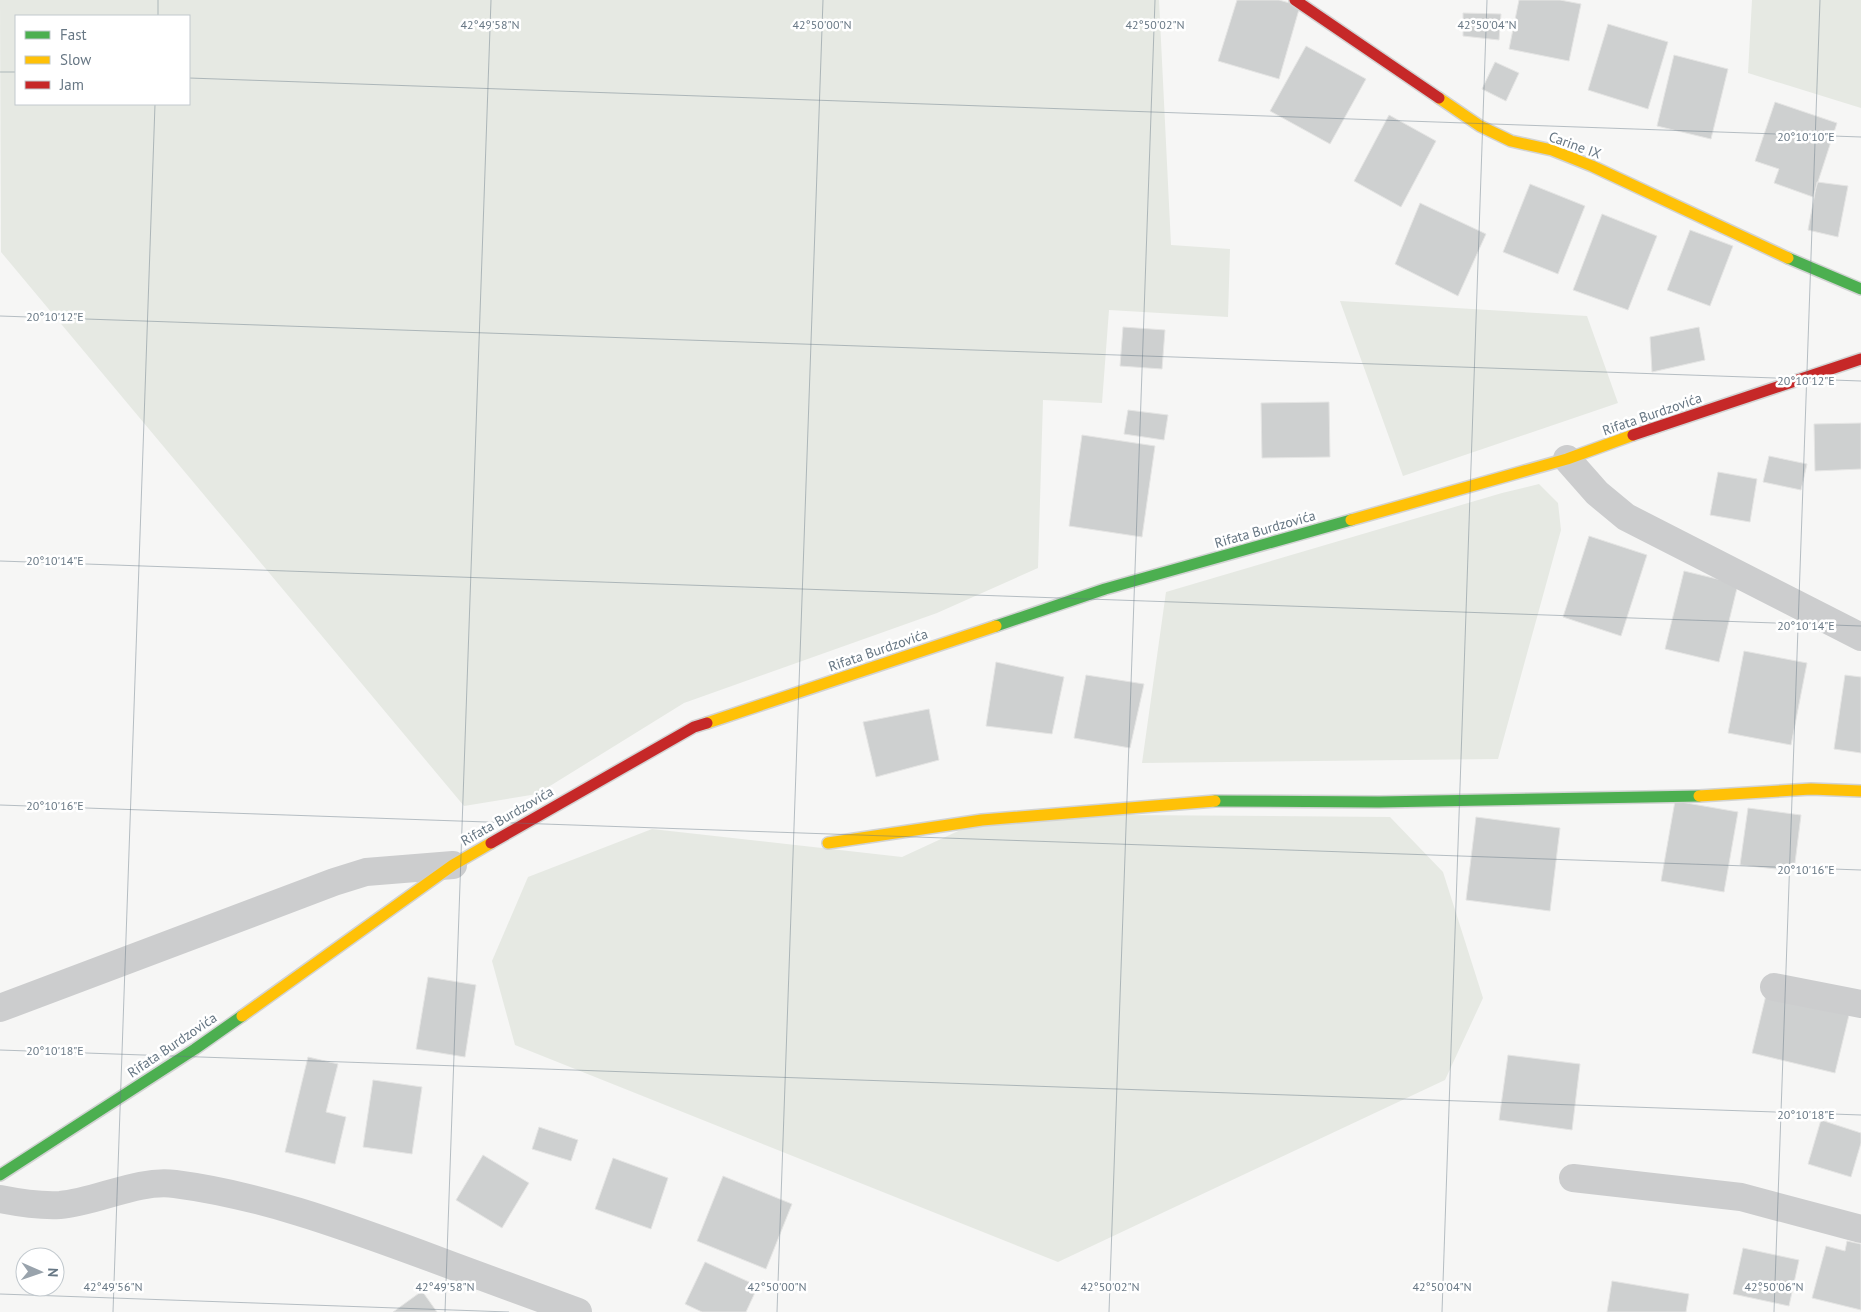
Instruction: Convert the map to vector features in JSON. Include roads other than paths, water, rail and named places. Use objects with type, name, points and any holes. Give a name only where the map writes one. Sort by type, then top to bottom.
[{"type":"street","name":"Carine IX","points":[[1295,0],[1480,126],[1511,141],[1552,150],[1592,166],[1812,269],[1861,289]]},
{"type":"street","name":"Rifata Burdzovića","points":[[0,1175],[195,1049],[453,865],[694,727],[1105,589],[1567,459],[1650,429],[1861,359]]},
{"type":"street","points":[[1567,459],[1597,493],[1626,517],[1861,637]]},
{"type":"street","points":[[828,843],[982,820],[1219,802],[1581,799],[1718,796],[1810,789],[1861,791]]},
{"type":"street","points":[[0,1008],[334,882],[366,872],[453,865]]},
{"type":"street","points":[[1774,987],[1861,1004]]},
{"type":"street","points":[[1573,1178],[1741,1197],[1861,1229]]},
{"type":"street","points":[[0,1199],[26,1204],[60,1205],[138,1186],[172,1184],[208,1189],[281,1207],[352,1228],[578,1312]]}]
